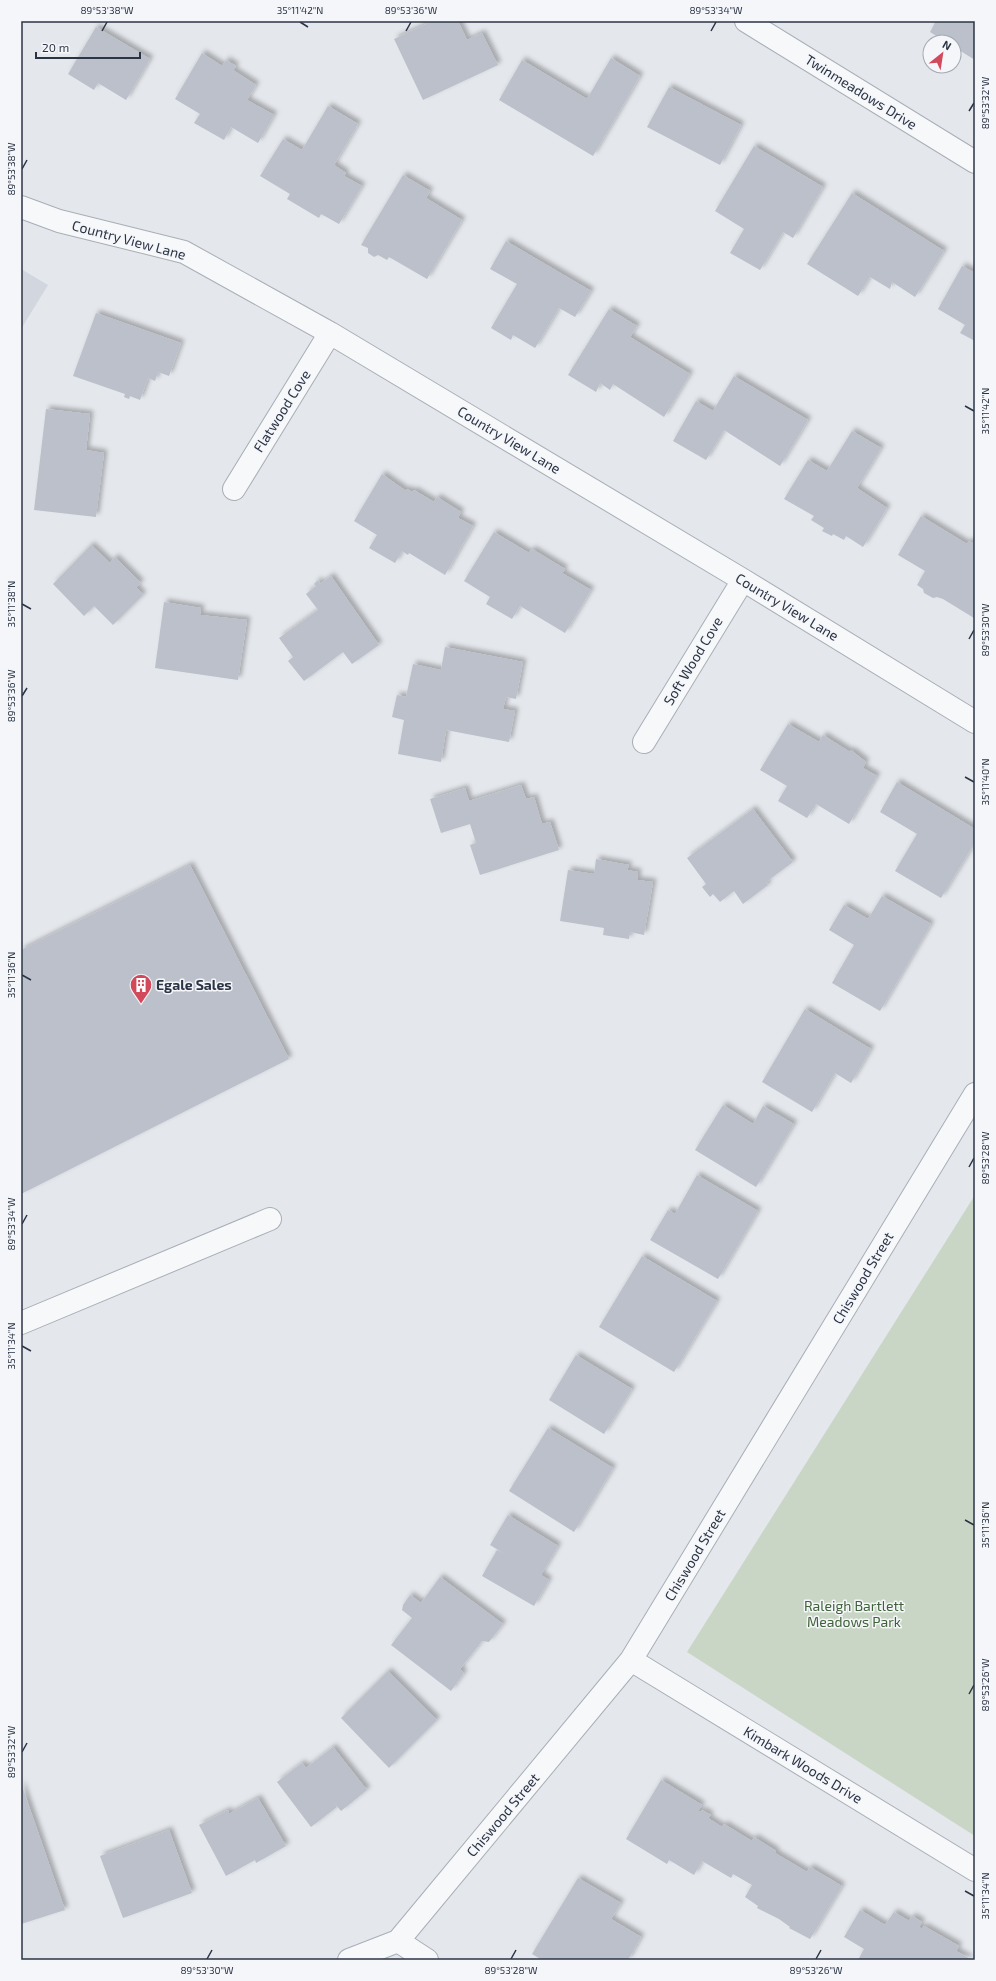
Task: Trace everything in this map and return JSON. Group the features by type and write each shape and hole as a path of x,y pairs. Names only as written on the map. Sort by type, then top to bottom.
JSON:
{"street":[{"name":"Twinmeadows Drive","path":"746,21 975,162"},
{"name":"Country View Lane","path":"21,207 59,221 184,252 330,333 743,580 975,722"},
{"name":"Flatwood Cove","path":"234,489 330,333"},
{"name":"Soft Wood Cove","path":"644,742 743,580"},
{"name":"Chiswood Street","path":"349,1960 398,1941 631,1660 975,1094"},
{"path":"21,1323 270,1219"},
{"name":"Kimbark Woods Drive","path":"631,1660 975,1870"},
{"path":"398,1941 427,1960"}],"shaded area":[{"path":"21,269 48,285 21,329"}],"green space":[{"name":"Raleigh Bartlett Meadows Park","path":"975,1195 975,1836 687,1652"}],"building":[{"path":"433,21 458,21 467,40 482,33 498,65 423,100 394,39"},
{"path":"936,21 975,21 975,60 962,52 962,34 933,34 930,32"},
{"path":"96,27 150,59 126,100 98,83 94,90 68,74"},
{"path":"202,53 222,66 226,60 236,66 233,70 256,85 247,100 274,115 258,143 231,127 224,140 194,123 200,114 175,99"},
{"path":"611,58 640,76 593,156 499,100 522,60 587,99"},
{"path":"669,87 741,125 720,165 647,127"},
{"path":"328,106 358,124 334,165 346,173 344,176 362,186 339,224 321,214 319,218 287,199 290,194 260,176 283,139 302,150"},
{"path":"754,146 823,187 793,238 783,232 760,270 730,253 744,229 715,211"},
{"path":"403,175 430,191 426,198 462,220 427,279 389,257 387,260 378,255 374,257 368,253 368,248 361,245"},
{"path":"852,193 944,251 915,297 892,282 890,289 870,277 858,296 807,264"},
{"path":"506,241 591,291 575,317 559,308 535,348 513,335 511,340 491,328 517,284 490,269"},
{"path":"962,266 975,273 975,341 960,333 965,325 938,309"},
{"path":"609,309 637,326 630,337 690,374 664,417 613,384 610,390 600,383 596,392 568,375"},
{"path":"96,313 181,343 169,376 158,372 155,381 148,378 140,400 130,396 129,399 124,397 125,394 73,376"},
{"path":"734,376 808,420 780,466 724,430 706,460 673,441 696,401 713,411"},
{"path":"46,409 90,414 86,450 104,453 96,517 34,510"},
{"path":"852,431 881,448 857,488 887,508 863,547 846,536 844,540 833,534 832,536 822,531 824,528 811,520 814,516 784,499 808,460 827,471"},
{"path":"382,474 406,491 407,489 412,492 414,490 434,502 437,497 461,512 458,518 473,526 445,575 409,553 408,555 402,551 395,563 369,548 377,535 354,521"},
{"path":"921,516 967,544 969,541 975,544 974,618 943,599 937,597 933,598 924,593 923,589 917,585 925,571 898,555"},
{"path":"494,532 529,553 532,549 565,569 562,573 591,590 565,633 520,606 512,619 486,604 490,597 464,581"},
{"path":"91,545 110,563 115,557 141,583 136,587 143,595 113,625 94,606 84,616 53,584"},
{"path":"331,576 379,645 352,664 343,652 304,681 288,661 293,657 279,638 318,610 306,594 316,586 314,584 318,580 320,584"},
{"path":"164,602 201,608 200,615 247,620 238,680 155,668"},
{"path":"445,647 523,662 516,699 506,697 503,709 515,711 509,742 446,730 441,762 398,754 404,720 392,717 397,695 406,697 413,664 441,670"},
{"path":"788,724 819,742 823,735 850,752 851,750 866,762 863,768 877,776 849,824 816,804 807,818 778,801 787,786 760,770"},
{"path":"897,782 975,829 975,842 941,898 895,871 917,834 880,812"},
{"path":"521,785 526,799 534,797 542,824 550,822 559,850 480,875 470,845 476,843 470,824 441,833 430,799 465,788 469,801"},
{"path":"753,809 793,862 766,882 768,885 743,904 734,891 720,902 713,894 710,897 702,887 706,884 687,858"},
{"path":"596,859 629,865 627,870 638,872 637,880 653,882 644,935 630,932 629,939 603,935 604,928 560,921 568,870 594,874"},
{"name":"Egale Sales","path":"190,865 289,1059 21,1194 21,950"},
{"path":"882,896 931,924 880,1011 832,983 854,945 829,930 844,905 868,919"},
{"path":"805,1009 871,1049 851,1083 835,1073 812,1112 762,1082"},
{"path":"723,1105 753,1124 763,1106 794,1124 756,1187 695,1150"},
{"path":"697,1175 758,1211 718,1279 650,1240 668,1210 675,1214"},
{"path":"642,1256 717,1301 674,1372 599,1327"},
{"path":"576,1355 632,1389 604,1434 549,1400"},
{"path":"548,1428 613,1468 574,1532 509,1491"},
{"path":"508,1515 558,1546 541,1575 549,1580 534,1606 482,1576 497,1550 518,1562 490,1545"},
{"path":"440,1577 503,1624 489,1642 482,1641 460,1669 464,1673 451,1691 391,1645 412,1618 402,1610 403,1605 410,1595 421,1603"},
{"path":"388,1671 437,1720 389,1768 341,1718"},
{"path":"333,1747 367,1790 341,1811 326,1793 337,1807 311,1827 277,1782 302,1763 306,1768"},
{"path":"661,1780 702,1805 698,1811 700,1812 702,1810 711,1815 708,1818 722,1827 724,1824 752,1841 754,1837 776,1851 775,1853 807,1872 810,1867 842,1886 810,1939 789,1928 790,1927 779,1919 757,1908 758,1906 745,1897 752,1885 733,1874 731,1878 702,1861 694,1875 669,1860 667,1864 626,1839"},
{"path":"21,1783 65,1910 21,1924"},
{"path":"258,1798 286,1846 256,1863 255,1860 226,1876 199,1825 228,1810 229,1814"},
{"path":"169,1830 192,1893 123,1918 100,1856"},
{"path":"578,1878 621,1903 611,1919 641,1937 628,1960 542,1960 532,1954"},
{"path":"860,1910 885,1925 894,1912 909,1921 912,1916 922,1922 919,1927 922,1929 924,1926 959,1946 956,1951 972,1960 858,1960 864,1949 844,1937"}],"place":[{"name":"Egale Sales","path":"141,1004"}]}
